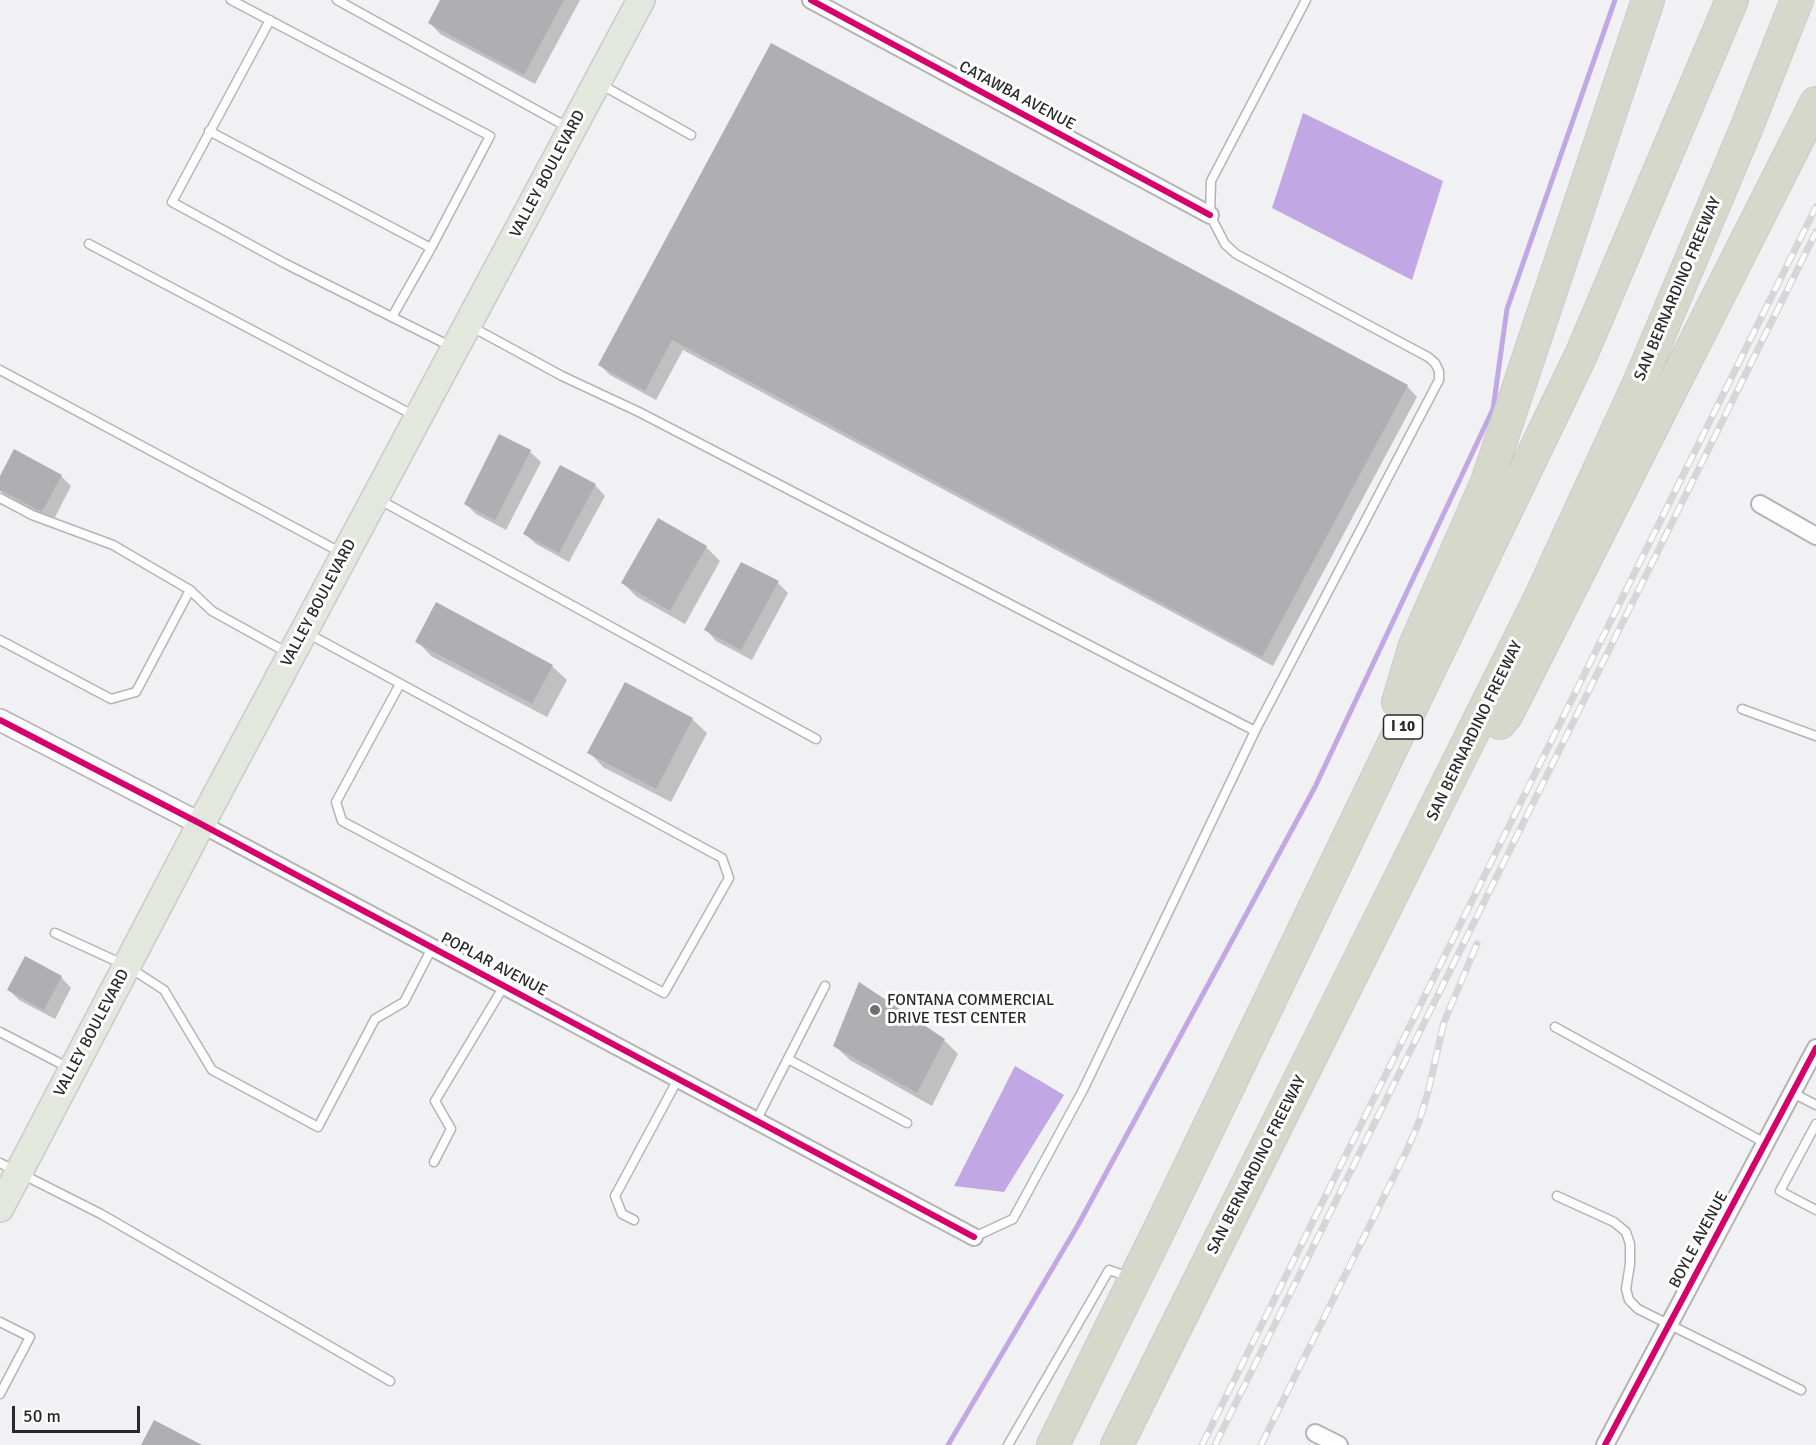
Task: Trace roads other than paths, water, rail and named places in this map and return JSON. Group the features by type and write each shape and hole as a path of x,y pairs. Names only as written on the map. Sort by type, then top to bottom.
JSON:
{"highway":[{"path":"1372,790 1415,645 1486,482 1648,0"},
{"path":"1691,97 1721,0"},
{"name":"I 10","path":"1053,1445 1581,355 1732,0"},
{"name":"SAN BERNARDINO FREEWAY","path":"1117,1445 1540,598 1634,394 1746,129 1797,0"},
{"path":"1441,800 1507,714 1816,103"}],"main road":[{"name":"VALLEY BOULEVARD","path":"0,1208 9,1168 72,1070 641,0"}],"street":[{"name":"CATAWBA AVENUE","path":"812,0 1210,215"},
{"path":"1760,504 1816,536"},
{"name":"POPLAR AVENUE","path":"0,720 201,824 974,1238"},
{"name":"BOYLE AVENUE","path":"1605,1445 1816,1048"},
{"path":"1315,1433 1339,1445"}],"lane":[{"path":"231,0 490,136 392,317"},
{"path":"337,0 572,130"},
{"path":"974,1238 1013,1219 1083,1090 1255,731 1439,380 1439,370 1435,363 1418,351 1236,254 1225,244 1210,215 1211,181 1306,0"},
{"path":"270,20 172,202 284,263 392,317 461,337 562,376 650,417 1255,731"},
{"path":"597,82 691,135"},
{"path":"209,131 431,248"},
{"path":"88,244 418,417"},
{"path":"0,370 345,554"},
{"path":"0,498 32,515 112,544 190,590 212,611 400,684 722,858 729,878 664,993 342,821 336,802 400,684"},
{"path":"375,498 816,739"},
{"path":"0,640 111,699 136,692 190,590"},
{"path":"1742,709 1816,736"},
{"path":"55,933 127,966 164,990 212,1070 318,1127 375,1019 404,1002 432,948"},
{"path":"434,1162 452,1129 435,1101 504,986"},
{"path":"756,1121 825,986"},
{"path":"1555,1027 1765,1143"},
{"path":"0,1032 72,1070"},
{"path":"788,1059 907,1123"},
{"path":"634,1220 622,1214 615,1197 678,1079"},
{"path":"1792,1093 1816,1105"},
{"path":"1816,1124 1780,1191 1816,1210"},
{"path":"9,1168 101,1214 390,1381"},
{"path":"1557,1196 1614,1222 1626,1232 1630,1254 1626,1289 1629,1300 1638,1309 1802,1390"},
{"path":"1008,1445 1109,1270 1135,1279"},
{"path":"0,1322 30,1337 0,1394"}],"waterway":[{"path":"948,1445 1078,1225 1315,787 1493,409 1507,309 1615,0"}],"railway":[{"path":"1202,1445 1816,207"},
{"path":"1215,1445 1816,232"},
{"path":"1261,1445 1407,1150 1428,1092 1444,1022 1477,944"}],"place":[{"name":"FONTANA COMMERCIAL DRIVE TEST CENTER","path":"875,1010"}]}
